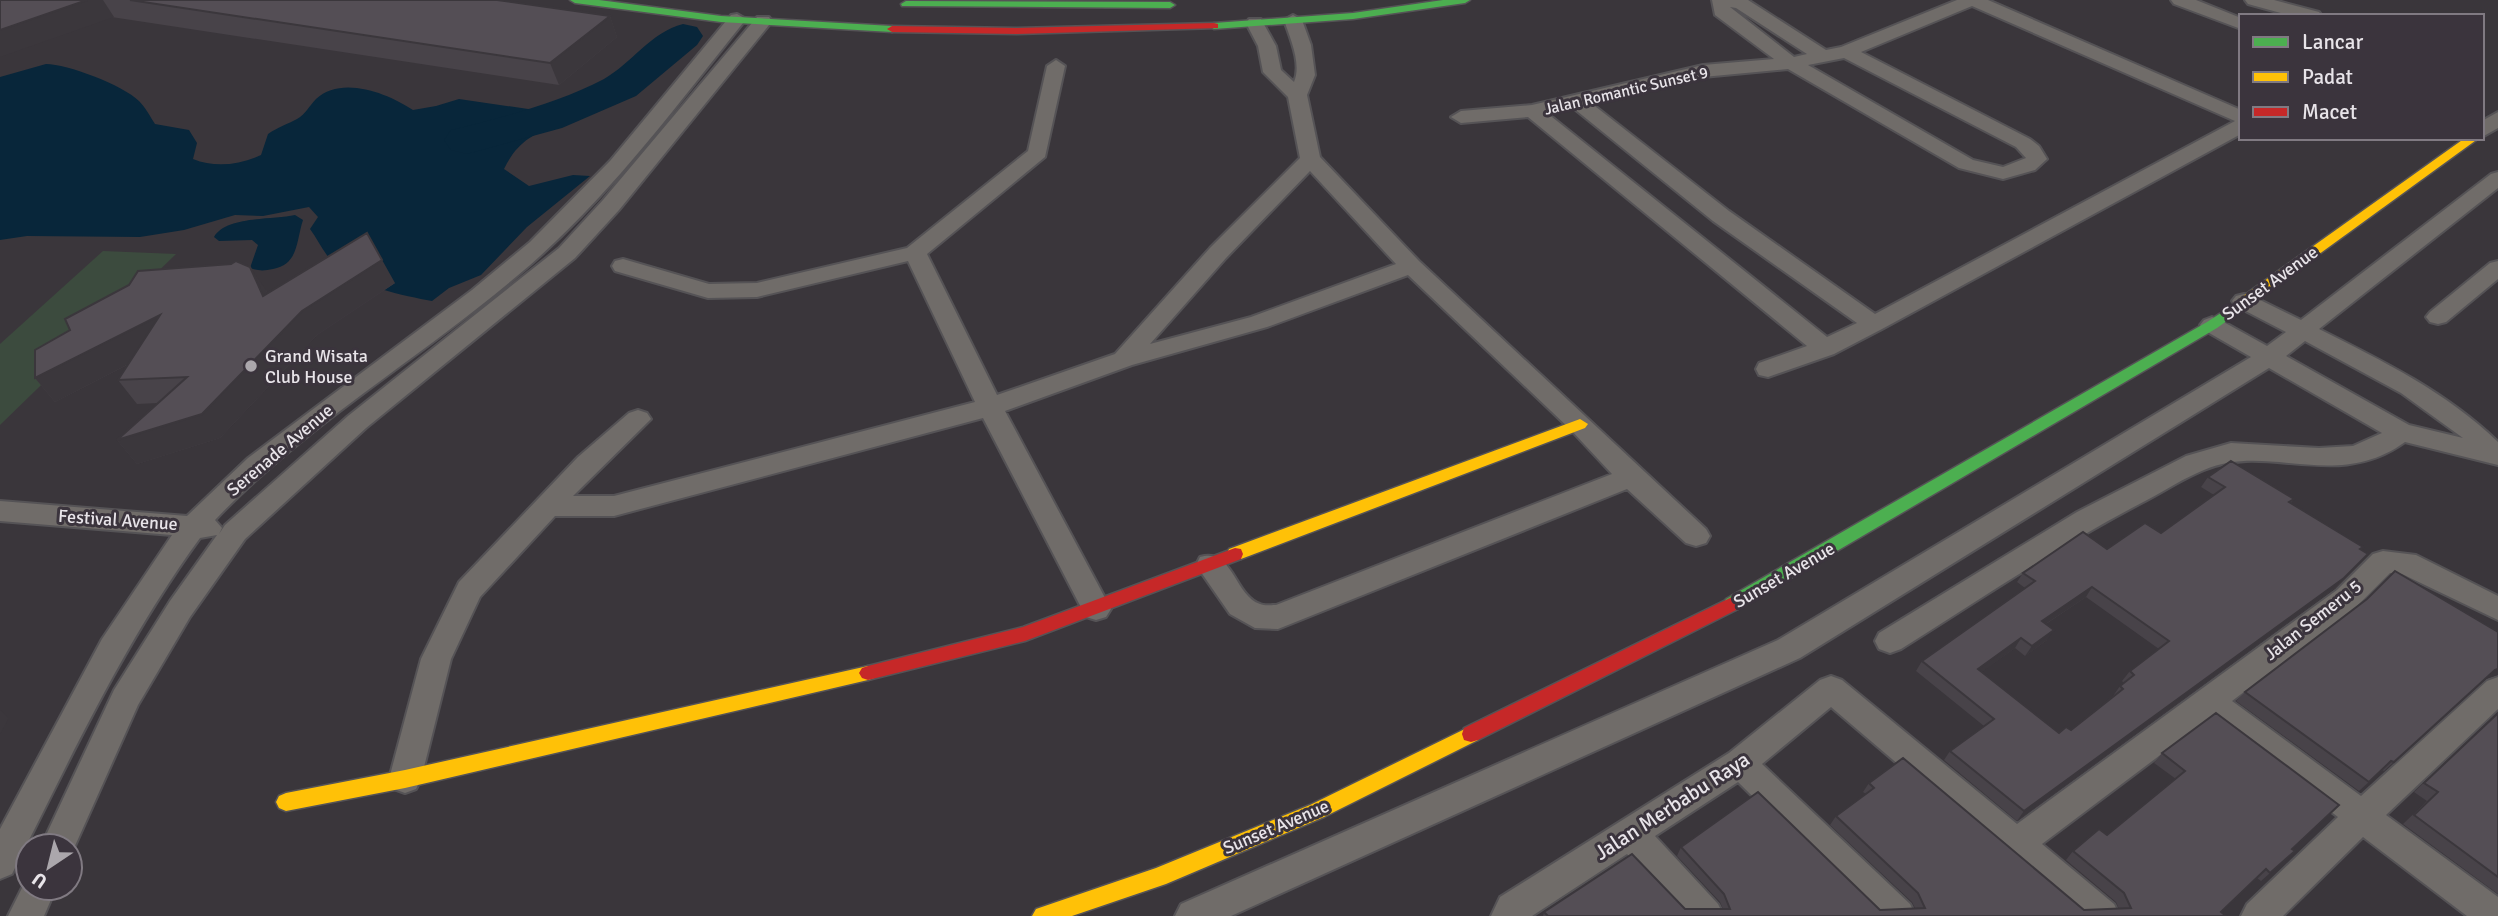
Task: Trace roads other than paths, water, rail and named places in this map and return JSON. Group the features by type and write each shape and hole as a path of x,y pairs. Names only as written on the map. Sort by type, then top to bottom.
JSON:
{"street":[{"path":"575,0 657,13 763,21 926,30 1062,32 1293,20 1465,0"},
{"path":"1822,56 1742,4 1722,0 1721,11 1791,63 1966,164 2003,173 2021,169 2037,159 2023,142 1846,52"},
{"path":"1846,52 1973,0 2239,116"},
{"path":"2180,0 2239,23"},
{"path":"2254,0 2306,14"},
{"path":"883,3 1189,5"},
{"name":"Serenade Avenue","path":"0,863 93,685 141,603 194,526 259,464 438,328 538,246 591,193 737,19"},
{"path":"1293,20 1302,44 1306,75 1297,94 1310,159 1411,266 1696,536"},
{"name":"Serenade Avenue","path":"64,832 125,699 180,609 235,532 358,422 566,253 611,205 763,21"},
{"path":"1255,23 1267,46 1272,72 1297,94"},
{"path":"1744,30 1772,23"},
{"name":"Jalan Romantic Sunset 9","path":"1461,117 1532,111 1703,71 1791,63 1846,52"},
{"path":"623,266 708,291 757,290 915,253 1038,153 1056,66"},
{"path":"1575,100 1721,216 1874,324"},
{"path":"1532,111 1825,348"},
{"path":"2484,129 2498,118"},
{"path":"1768,369 1825,348 1874,324 2239,126"},
{"name":"Sunset Avenue","path":"1043,916 1159,877 1317,811 1739,601 2212,325 2470,140"},
{"path":"1122,360 1218,253 1310,159"},
{"path":"1193,916 1789,649 2269,357 2498,178"},
{"path":"915,253 990,407 1096,610"},
{"path":"546,506 614,506 990,407 1122,360 1259,322 1411,266"},
{"path":"2438,317 2498,268"},
{"path":"2244,301 2431,401 2479,436 2498,456"},
{"path":"2212,325 2401,432 2498,456"},
{"path":"405,779 436,659 469,590 587,464 638,419"},
{"path":"286,803 405,779 938,657 1025,634 1096,610 1580,424"},
{"path":"1890,641 2087,519 2195,463 2231,452 2319,457 2355,455 2384,444 2401,432"},
{"path":"1210,565 1240,606 1255,616 1278,617 1631,477"},
{"name":"Festival Avenue","path":"0,511 194,526 235,532"},
{"name":"Jalan Semeru 5","path":"2207,701 2347,597 2383,562 2406,563 2498,609"},
{"name":"Jalan Merbabu Raya","path":"1510,916 1512,909 1740,763 1831,689 2016,844"},
{"path":"2259,916 2361,816 2498,690"},
{"path":"2102,916 2016,844 2207,701 2496,916"},
{"path":"1740,763 1898,916"},
{"path":"1631,834 1706,916"}],"water":[{"path":"46,64 94,76 121,88 141,103 155,124 189,130 197,143 193,159 210,164 236,163 261,155 268,134 300,117 326,92 351,87 378,93 413,110 459,99 535,110 546,119 560,123 541,131 520,145 504,169 529,186 573,175 590,176 527,227 481,275 449,288 432,301 381,289 344,272 328,257 310,229 318,217 309,207 263,216 235,215 184,230 140,237 27,236 0,240 0,77"},
{"path":"295,215 303,220 295,250 288,262 273,269 250,268 258,245 252,240 219,241 214,237 228,225 239,222"}],"waterway":[{"path":"467,140 546,119 621,87 683,36"}],"place":[{"name":"Grand Wisata Club House","path":"251,366"}]}
